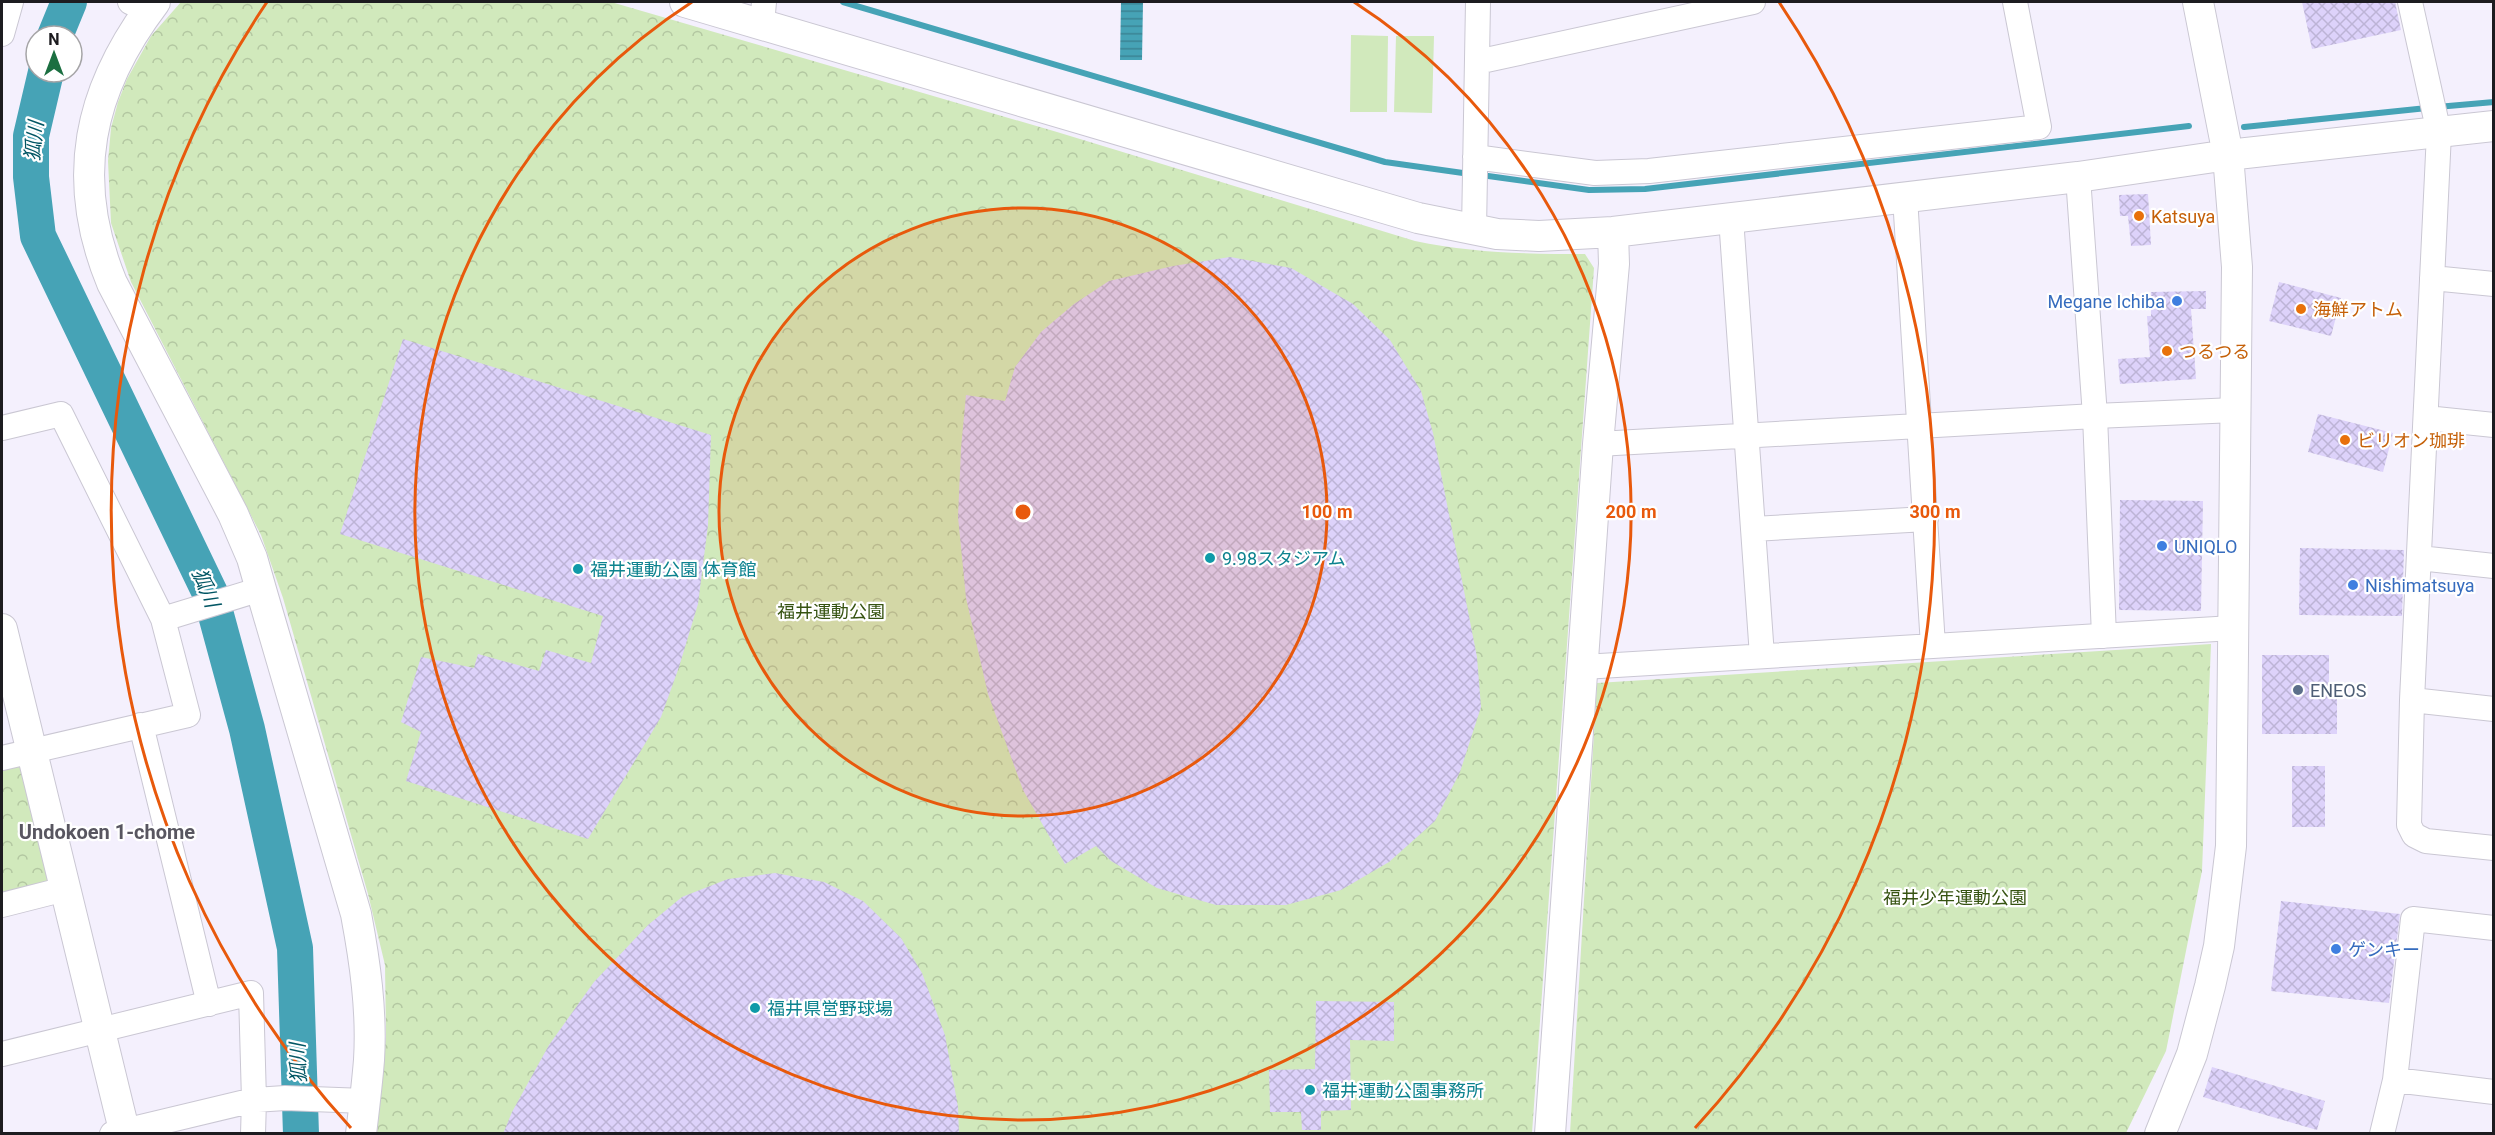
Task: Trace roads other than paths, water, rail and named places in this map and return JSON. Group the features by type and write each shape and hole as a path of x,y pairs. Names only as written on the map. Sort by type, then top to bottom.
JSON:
{"street":[{"path":"2,34 11,2"},
{"path":"685,2 763,13 1418,218 1474,230 1539,236 1613,232 2078,177 2438,126 2493,126"},
{"path":"1474,230 1478,2"},
{"path":"1477,62 1753,2"},
{"path":"1475,159 1595,173 1649,171 2040,127 2015,2"},
{"path":"2160,1134 2192,1054 2219,946 2231,846 2237,267 2228,155 2198,2"},
{"path":"2410,2 2438,126 2412,700 2409,825 2414,835 2426,841 2493,848"},
{"path":"144,5 111,73 93,126 89,196 92,224 99,252 112,284 233,514 252,558 253,591 356,914 367,985 369,1015 369,1060 356,1100 362,1134"},
{"path":"2078,177 2095,416 2104,636"},
{"path":"1905,197 1933,646"},
{"path":"1731,218 1762,656"},
{"path":"1550,1134 1598,444 1614,264 1613,232"},
{"path":"2432,278 2493,285"},
{"path":"1598,444 2235,410"},
{"path":"2,428 61,414 174,615 188,715 2,758"},
{"path":"2426,418 2493,425"},
{"path":"1753,529 1926,519"},
{"path":"2419,558 2493,566"},
{"path":"174,615 253,591"},
{"path":"1582,667 2233,628"},
{"path":"2,629 100,1030 121,1132 255,1100 285,1098 356,1100"},
{"path":"2412,700 2493,709"},
{"path":"141,725 209,1004"},
{"path":"2,905 65,889"},
{"path":"2382,1134 2395,1080 2413,919 2493,928"},
{"path":"2,1054 251,993 255,1100 253,1134"},
{"path":"2395,1080 2493,1092"}],"water":[{"path":"1121,2 1143,2 1142,60 1120,60"}],"waterway":[{"name":"狐川","path":"60,24 69,2"},
{"path":"843,2 1385,162 1470,174"},
{"name":"狐川","path":"43,84 31,136 31,177 38,236 210,593 247,729 295,948 301,1134"},
{"path":"2437,107 2494,102"},
{"path":"2244,127 2427,108"},
{"path":"1481,175 1589,190 1645,189 2189,126"}],"place":[{"name":"Katsuya","path":"2139,216"},
{"name":"Megane Ichiba","path":"2177,301"},
{"name":"海鮮アトム","path":"2301,309"},
{"name":"つるつる","path":"2167,351"},
{"name":"ビリオン珈琲","path":"2345,440"},
{"name":"UNIQLO","path":"2162,546"},
{"name":"9.98スタジアム","path":"1210,558"},
{"name":"福井運動公園 体育館","path":"578,569"},
{"name":"Nishimatsuya","path":"2353,585"},
{"name":"ENEOS","path":"2298,690"},
{"name":"ゲンキー","path":"2336,949"},
{"name":"福井県営野球場","path":"755,1008"},
{"name":"福井運動公園事務所","path":"1310,1090"}],"district":[{"name":"Undokoen 1-chome","path":"107,832"}],"park label":[{"name":"福井運動公園","path":"831,611"},
{"name":"福井少年運動公園","path":"1955,897"}]}
